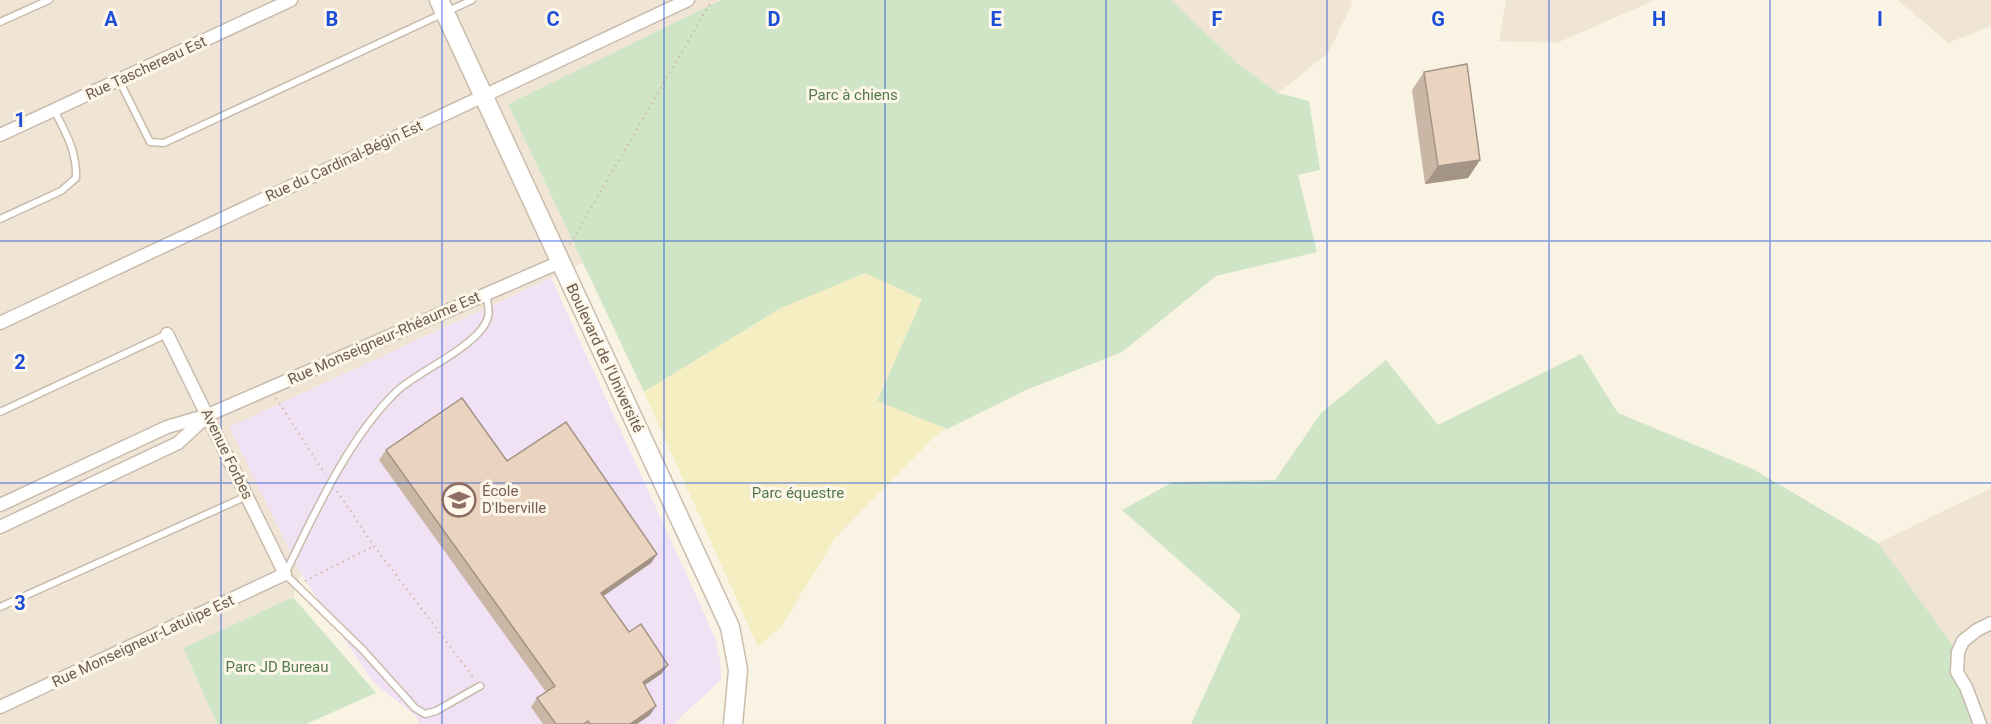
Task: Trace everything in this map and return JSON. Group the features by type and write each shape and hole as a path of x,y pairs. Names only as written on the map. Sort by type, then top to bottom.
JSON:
{"street":[{"name":"Rue Taschereau Est","path":"0,135 291,0"},
{"name":"Rue du Cardinal-Bégin Est","path":"0,323 688,0"},
{"name":"Boulevard de l'Université","path":"442,6 690,538 729,627 738,670 733,724"},
{"name":"Rue Monseigneur-Rhéaume Est","path":"0,505 167,427 208,415 560,262"},
{"name":"Avenue Forbes","path":"167,334 285,574"},
{"name":"Rue Monseigneur-Rhéaume Est","path":"0,527 178,443 208,415"},
{"name":"Rue Monseigneur-Latulipe Est","path":"0,707 285,574"},
{"path":"1980,724 1966,687 1957,672 1958,652 1963,641 1991,623"}],"lane":[{"path":"0,22 49,0"},
{"path":"119,80 150,142 164,143 442,6 472,0"},
{"path":"0,219 61,191 76,178 77,164 73,147 54,110"},
{"path":"480,686 436,711 425,714 414,708 363,650 285,574 362,431 398,390 458,351 483,328 489,316 486,294"},
{"path":"0,412 167,334"},
{"path":"0,607 247,495"}],"path":[{"path":"560,262 712,0"},
{"path":"270,388 374,546 480,686"},
{"path":"297,585 374,546"}],"shaded area":[{"path":"0,0 721,0 508,104 583,263 230,427 301,574 293,597 183,648 217,724 0,724"},
{"path":"1171,0 1351,0 1352,4 1328,53 1278,93 1237,63"},
{"path":"1506,0 1655,0 1557,43 1499,41"},
{"path":"1898,0 1991,0 1991,26 1948,43"},
{"name":"École D'Iberville","path":"551,278 716,641 721,680 673,724 419,724 417,717 373,682 301,574 229,427"},
{"path":"1991,488 1991,724 1980,724 1971,703 1957,652 1878,543"}],"green space":[{"name":"Parc à chiens","path":"721,0 1171,0 1237,63 1278,93 1309,101 1320,170 1298,175 1317,252 1216,276 1122,352 1026,390 947,429 877,401 922,299 781,308 644,392 508,104"},
{"path":"1581,354 1618,413 1753,469 1878,543 1958,652 1958,662 1980,724 1191,724 1241,615 1122,510 1173,482 1275,480 1321,413 1386,360 1438,425"},
{"name":"Parc JD Bureau","path":"293,597 376,693 306,724 217,724 183,648"}],"sand":[{"path":"865,273 922,299 877,401 947,429 936,435 836,537 781,627 758,647 644,392 781,308"}],"building":[{"path":"1467,64 1480,160 1438,166 1424,72"},
{"path":"462,398 507,461 566,422 657,554 601,593 629,632 641,624 668,665 643,682 656,706 630,724 590,724 588,721 584,724 556,724 537,698 555,686 386,450"}],"place":[{"name":"École D'Iberville","path":"459,500"}],"park label":[{"name":"Parc équestre","path":"798,493"}]}
